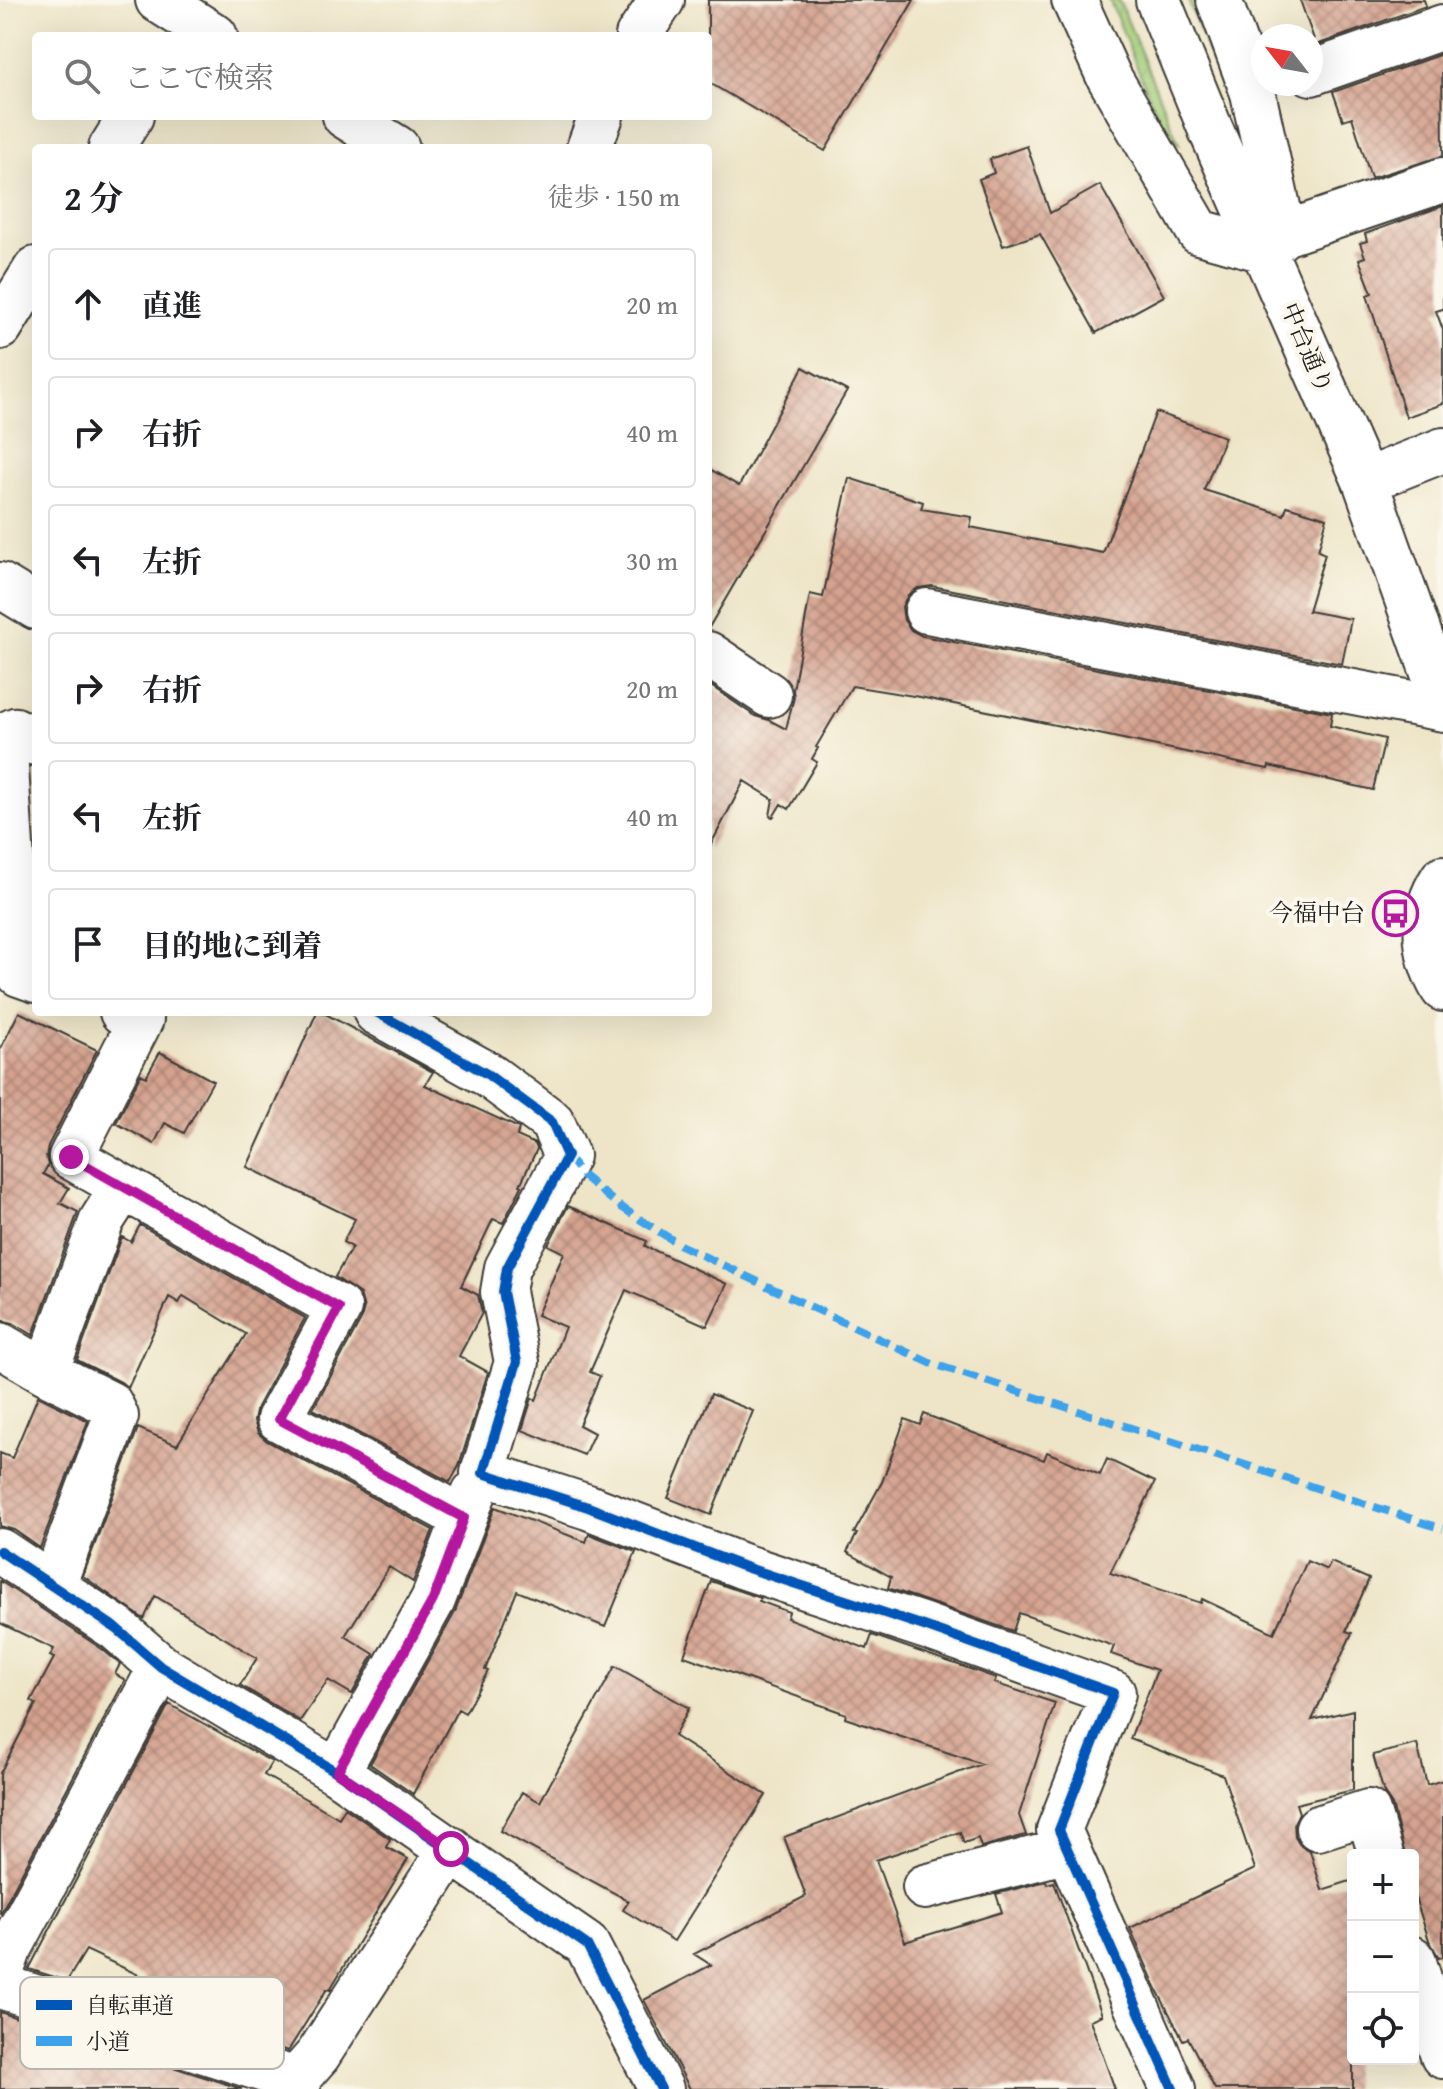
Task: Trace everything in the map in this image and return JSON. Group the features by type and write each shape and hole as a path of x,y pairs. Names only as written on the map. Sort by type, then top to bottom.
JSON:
{"street":[{"path":"641,32 662,0"},
{"path":"1074,0 1109,77 1199,232 1274,242 1443,180"},
{"name":"中台通り","path":"1158,0 1210,128 1274,242 1365,481 1443,701"},
{"path":"1219,0 1251,61"},
{"path":"1323,69 1443,27"},
{"path":"1266,96 1274,242"},
{"path":"114,144 128,120"},
{"path":"352,120 390,144"},
{"path":"590,144 600,120"},
{"path":"0,327 32,275"},
{"path":"1365,481 1443,450"},
{"path":"0,585 32,605"},
{"path":"927,611 1443,709"},
{"path":"712,657 769,695"},
{"path":"32,741 15,730 4,735 19,974 32,979"},
{"path":"1443,878 1432,899 1426,921 1427,947 1434,974 1443,989"},
{"path":"133,1016 141,1019 71,1157 339,1308 279,1419 464,1518"},
{"path":"337,1772 433,1600 483,1473 517,1362 503,1292 507,1268 567,1156 552,1122 487,1074 383,1016"},
{"path":"46,1372 102,1220 123,1187"},
{"path":"0,1345 110,1404 116,1416 53,1586"},
{"path":"483,1473 588,1507 742,1566 1113,1693 1059,1830 1173,2089"},
{"path":"0,1551 117,1629 161,1667 337,1772 587,1945 661,2089"},
{"path":"0,1975 9,1950 161,1667"},
{"path":"1318,1828 1368,1812 1379,1849"},
{"path":"249,2069 297,2085 451,1849"},
{"path":"925,1887 1068,1850"},
{"path":"1419,1978 1443,2056"},
{"path":"0,1986 20,1993"}],"green space":[{"path":"1109,0 1119,0 1179,144 1170,135 1151,100"},
{"path":"1188,0 1196,0 1239,116 1235,123"}],"building":[{"path":"708,0 914,0 825,151 712,84 712,32 708,32"},
{"path":"1300,0 1424,0 1426,6 1323,43 1323,24 1309,24"},
{"path":"1442,54 1443,156 1371,178 1352,117 1343,120 1333,92"},
{"path":"1027,146 1050,213 1100,185 1164,296 1096,333 1040,234 1003,246 979,179 994,173 990,159"},
{"path":"1443,206 1443,309 1436,311 1443,330 1443,404 1406,417 1367,295 1372,293 1359,259 1365,257 1360,243 1367,241 1365,234"},
{"path":"803,367 847,391 712,622 712,470 739,486"},
{"path":"1156,412 1225,437 1204,490 1284,515 1287,506 1327,518 1318,551 1325,554 1308,611 1351,619 1342,664 932,586 918,588 908,595 902,607 904,620 911,630 922,636 1332,713 1330,726 1385,739 1373,790 1269,766 1268,769 920,697 852,686 816,747 812,759 817,762 789,809 781,804 773,817 770,816 773,799 744,781 712,842 712,687 755,716 786,729 810,594 823,597 849,478 923,502 921,509 972,517 970,527 1103,553"},
{"path":"19,1012 97,1050 48,1146 48,1165 43,1174 69,1188 60,1203 78,1212 33,1335 13,1323 0,1320 0,1050"},
{"path":"315,1016 329,1016 433,1072 425,1085 519,1128 517,1136 535,1144 537,1149 503,1223 493,1219 461,1286 478,1295 482,1313 459,1356 488,1372 459,1466 450,1482 313,1409 361,1320 364,1308 360,1294 335,1277 352,1247 343,1242 355,1219 247,1167"},
{"path":"160,1052 213,1081 184,1133 165,1123 154,1144 116,1123 141,1074 146,1077"},
{"path":"568,1206 647,1241 645,1246 727,1284 707,1326 626,1290 590,1372 600,1376 579,1425 594,1433 584,1455 522,1430 532,1398 536,1400 565,1327 537,1315 564,1253 548,1245"},
{"path":"140,1225 305,1318 257,1407 254,1421 258,1433 267,1441 433,1530 413,1582 389,1567 345,1636 374,1654 352,1694 328,1680 300,1721 240,1685 257,1658 155,1596 144,1619 83,1576 138,1428 177,1445 246,1334 183,1296 179,1303 169,1297 128,1388 77,1360 122,1237 131,1242"},
{"path":"711,1394 753,1411 711,1515 668,1498"},
{"path":"38,1396 88,1421 40,1548 14,1530 0,1526 0,1453 12,1458"},
{"path":"924,1414 1044,1460 1047,1452 1100,1475 1107,1459 1155,1482 1110,1573 1201,1603 1202,1599 1274,1633 1307,1561 1327,1570 1331,1562 1369,1579 1346,1631 1352,1633 1312,1720 1353,1710 1353,1790 1296,1804 1299,1813 1294,1823 1295,1836 1301,1846 1310,1851 1322,1890 1347,1882 1347,2065 1353,2065 1353,2089 1215,2089 1188,2038 1183,2040 1156,1988 1130,1928 1255,1869 1223,1775 1130,1739 1157,1670 1111,1654 1114,1646 1019,1613 1013,1631 888,1588 891,1577 847,1552 882,1482 905,1419 920,1425"},
{"path":"495,1507 586,1542 589,1534 636,1552 605,1627 517,1591 485,1670 488,1671 465,1713 458,1709 413,1794 370,1764 455,1612"},
{"path":"0,1581 102,1649 120,1664 115,1674 125,1680 0,1914 0,1773 36,1704 31,1701 54,1658 50,1656 54,1649 0,1623"},
{"path":"711,1581 760,1598 759,1601 789,1612 787,1618 867,1649 872,1635 996,1678 994,1683 1055,1703 1019,1815 1026,1835 981,1847 978,1838 964,1843 960,1832 876,1860 905,1942 1002,1912 996,1894 1046,1881 1047,1884 1054,1882 1102,2015 1090,2020 1115,2089 690,2089 644,2000 711,1965 694,1954 806,1896 784,1837 982,1764 845,1718 846,1714 684,1656"},
{"path":"615,1666 689,1708 674,1736 766,1795 674,1941 623,1910 629,1901 500,1831 522,1792 540,1802"},
{"path":"169,1704 272,1762 264,1775 339,1818 345,1808 390,1839 386,1847 408,1859 330,1990 327,1989 288,2051 284,2050 284,1977 143,1977 86,1950 69,1977 54,1977 29,1969"},
{"path":"1417,1744 1427,1785 1443,1780 1443,1957 1439,1958 1429,1940 1419,1909 1419,1849 1403,1849 1392,1805 1384,1793 1373,1755"},
{"path":"0,2012 20,2019 20,2069 179,2069 242,2089 0,2089"}],"marked path":[{"path":"567,1156 582,1175 618,1205 680,1245 930,1363 1443,1529"}],"cycle path":[{"path":"383,1016 487,1074 552,1122 567,1156 507,1268 503,1292 517,1362 483,1473 588,1507 742,1566 1113,1693 1059,1830 1173,2089"},
{"path":"0,1551 117,1629 161,1667 337,1772 587,1945 661,2089"}],"place":[{"name":"今福中台","path":"1396,913"}],"route":[{"path":"71,1157 339,1308 279,1419 464,1518 433,1600 337,1772 451,1849"}]}
